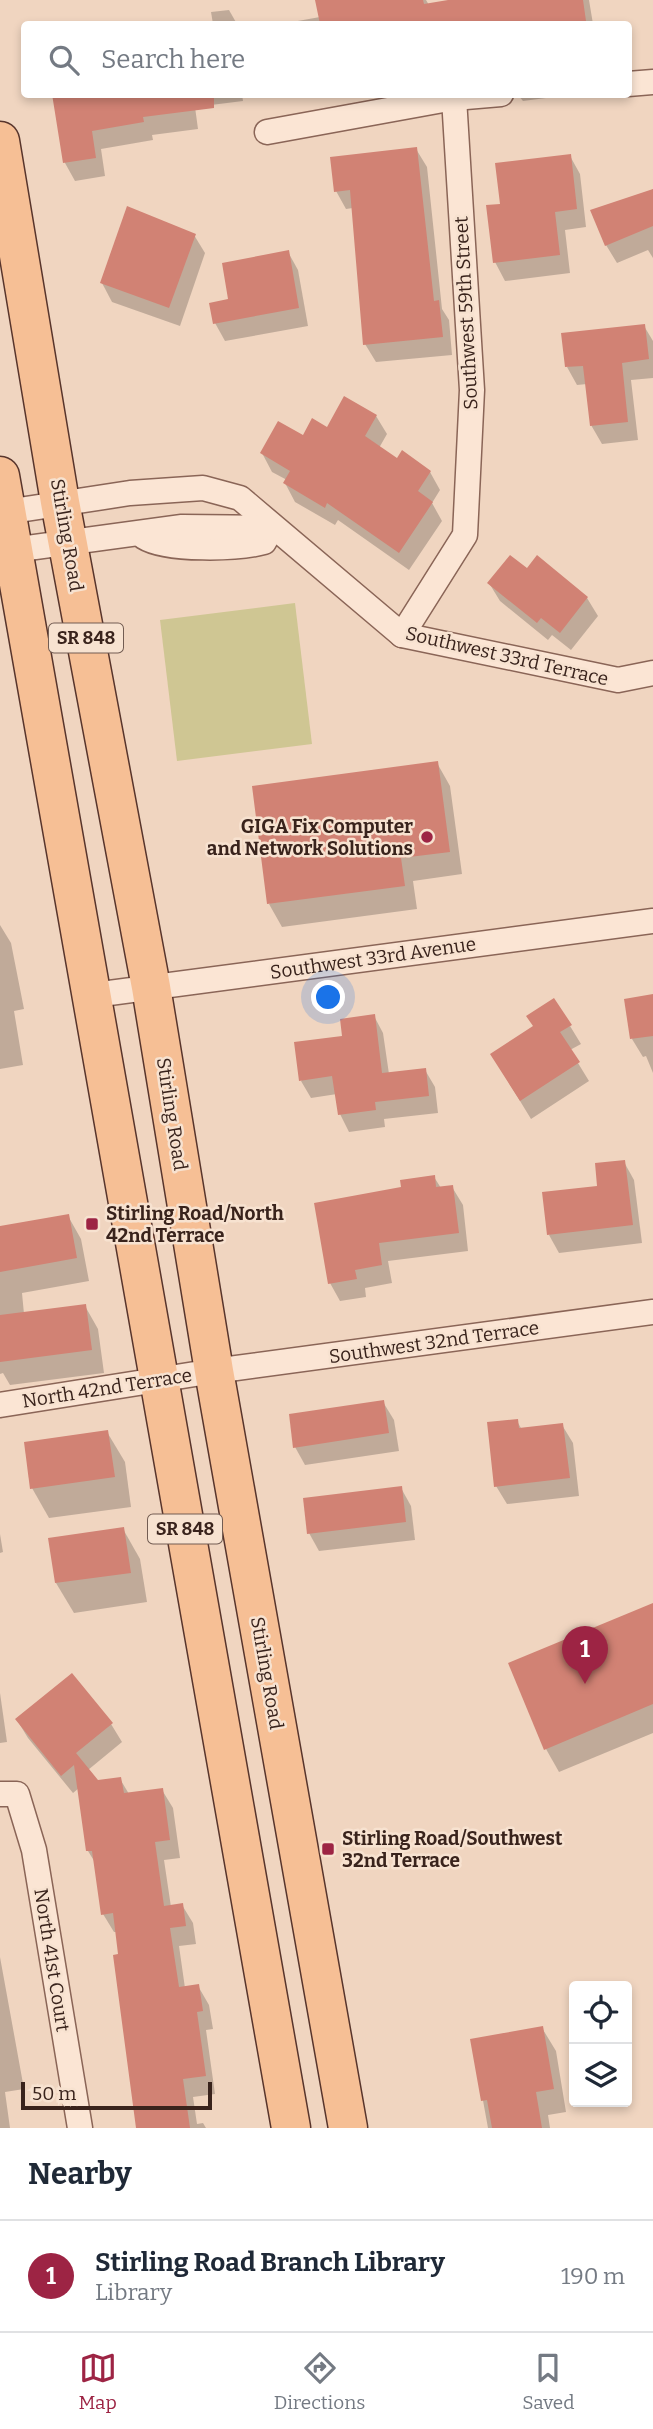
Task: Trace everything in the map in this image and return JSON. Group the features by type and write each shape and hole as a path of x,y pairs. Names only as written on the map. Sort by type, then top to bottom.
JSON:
{"main road":[{"name":"Stirling Road","path":"0,141 60,502 151,987 214,1371 348,2128"},
{"name":"SR 848","path":"3,494 94,995 158,1380 291,2128"}],"street":[{"path":"632,84 653,82"},
{"path":"267,132 454,98"},
{"name":"Southwest 59th Street","path":"402,635 465,535 472,390 454,98"},
{"name":"Southwest 33rd Terrace","path":"3,494 60,502 203,488 240,498 272,528 402,635 618,680 653,673"},
{"path":"179,489 182,527"},
{"path":"13,550 68,541 182,527 272,528 264,542 250,546 168,545 148,540 137,533"},
{"name":"Southwest 33rd Avenue","path":"94,995 653,921"},
{"name":"Southwest 32nd Terrace","path":"214,1371 653,1312"},
{"name":"North 42nd Terrace","path":"0,1405 214,1371"},
{"name":"North 41st Court","path":"9,1794 34,1850 80,2128"}],"shaded area":[{"path":"295,603 312,744 177,761 160,620"}],"building":[{"path":"315,0 423,0 424,4 448,0 583,0 586,21 319,21"},
{"path":"53,98 214,98 214,108 143,117 144,122 92,131 96,158 63,163"},
{"path":"417,147 434,301 439,300 443,337 363,345 350,190 334,192 330,157"},
{"path":"571,154 577,209 555,212 560,255 493,263 486,205 500,204 495,163"},
{"path":"653,189 653,226 605,246 590,210"},
{"path":"127,206 196,234 169,308 100,283"},
{"path":"289,250 299,308 213,324 209,303 228,299 222,263"},
{"path":"645,324 649,359 622,363 628,422 590,426 583,366 565,367 561,333"},
{"path":"344,396 377,415 365,436 397,458 402,450 431,471 418,491 433,502 399,553 327,503 325,508 283,483 290,471 260,453 278,421 303,435 312,418 327,427"},
{"path":"510,555 527,568 537,555 588,597 560,633 541,618 537,623 487,583"},
{"path":"438,761 450,852 401,858 405,886 267,904 252,786"},
{"path":"653,994 653,1036 630,1039 624,999"},
{"path":"554,998 572,1025 560,1032 580,1062 520,1101 490,1054 533,1026 526,1016"},
{"path":"375,1014 382,1073 426,1068 429,1096 375,1102 376,1110 338,1115 332,1076 299,1081 294,1042 342,1036 340,1019"},
{"path":"625,1160 633,1225 547,1235 542,1192 597,1186 595,1163"},
{"path":"435,1175 436,1187 453,1185 459,1233 379,1243 382,1265 355,1270 357,1279 328,1284 314,1203 401,1187 400,1180"},
{"path":"69,1214 77,1258 0,1272 0,1226"},
{"path":"86,1304 92,1350 0,1362 0,1315"},
{"path":"384,1400 389,1433 293,1448 289,1414"},
{"path":"518,1419 519,1428 563,1423 570,1478 494,1487 487,1422"},
{"path":"108,1430 115,1477 30,1489 24,1442"},
{"path":"402,1486 406,1522 307,1534 303,1498"},
{"path":"124,1527 131,1573 55,1583 48,1538"},
{"path":"653,1603 653,1704 544,1750 508,1663"},
{"path":"72,1673 113,1723 76,1753 98,1780 121,1777 124,1793 163,1788 170,1840 155,1842 164,1906 183,1903 186,1926 170,1928 179,1987 199,1984 203,2011 197,2012 206,2076 183,2079 190,2128 136,2128 113,1955 118,1954 113,1913 101,1915 92,1851 86,1851 74,1765 61,1776 15,1719"},
{"path":"543,2026 554,2089 536,2092 542,2128 492,2128 487,2100 481,2101 470,2039"}],"place":[{"name":"GIGA Fix Computer and Network Solutions","path":"427,837"},
{"name":"Stirling Road/North 42nd Terrace","path":"92,1224"},
{"name":"Stirling Road Branch Library","path":"585,1684"},
{"name":"Stirling Road/Southwest 32nd Terrace","path":"328,1849"}]}
